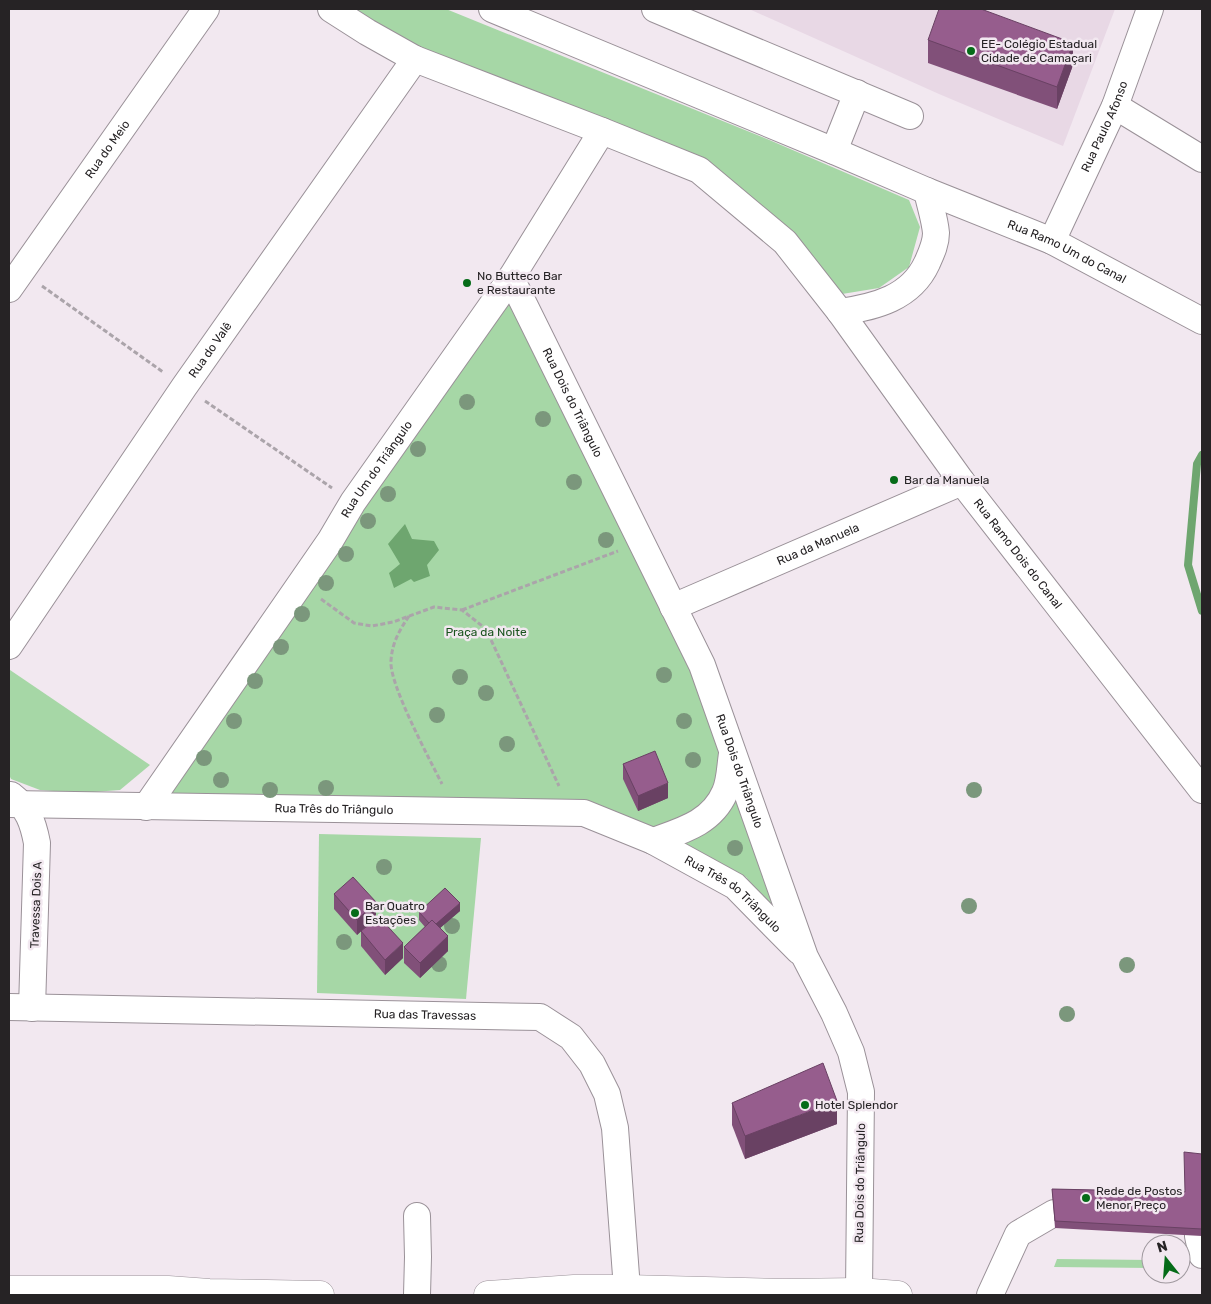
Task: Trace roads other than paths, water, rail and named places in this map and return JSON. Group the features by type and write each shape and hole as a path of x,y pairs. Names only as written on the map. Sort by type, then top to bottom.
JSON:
{"main road":[{"path":"488,1295 574,1289 626,1289 781,1294 859,1292 898,1295"},
{"path":"9,1290 168,1290 209,1294 320,1295"}],"street":[{"name":"Rua do Meio","path":"9,289 206,9"},
{"name":"Rua Ramo Dois do Canal","path":"330,9 415,59 602,130 702,173 785,242 840,312 962,482 1202,790"},
{"name":"Rua Ramo Um do Canal","path":"492,9 927,191 1052,241 1202,321"},
{"path":"655,9 910,116"},
{"name":"Rua Paulo Afonso","path":"1052,241 1115,106 1150,9"},
{"name":"Rua do Valê","path":"9,646 184,387 415,59"},
{"path":"834,151 857,94"},
{"path":"1115,106 1202,159"},
{"name":"Rua Um do Triângulo","path":"146,807 330,541 353,502 511,278 602,130"},
{"path":"840,312 888,302 911,287 924,271 932,252 936,234 927,191"},
{"path":"936,234 959,214 972,209"},
{"name":"Rua Dois do Triângulo","path":"511,278 702,665 805,957 834,1013 851,1052 861,1092 859,1292"},
{"name":"Rua da Manuela","path":"673,607 962,482"},
{"path":"653,840 694,826 712,813 725,792 732,752"},
{"name":"Rua Três do Triângulo","path":"14,801 146,807 584,813 653,840 735,886 805,957"},
{"name":"Travessa Dois A","path":"14,801 34,830 38,857 20,1007"},
{"name":"Rua das Travessas","path":"20,1007 540,1017 571,1037 592,1064 607,1094 615,1128 626,1289"},
{"path":"990,1295 1018,1234 1054,1213"},
{"path":"417,1216 417,1295"}],"waterway":[{"path":"1202,455 1197,464 1188,565 1202,611"}],"place":[{"name":"EE- Colégio Estadual Cidade de Camaçari","path":"971,51"},
{"name":"No Butteco Bar e Restaurante","path":"467,283"},
{"name":"Bar da Manuela","path":"894,480"},
{"name":"Bar Quatro Estações","path":"355,913"},
{"name":"Hotel Splendor","path":"805,1105"},
{"name":"Rede de Postos Menor Preço","path":"1086,1198"}],"park label":[{"name":"Praça da Noite","path":"486,632"}]}
